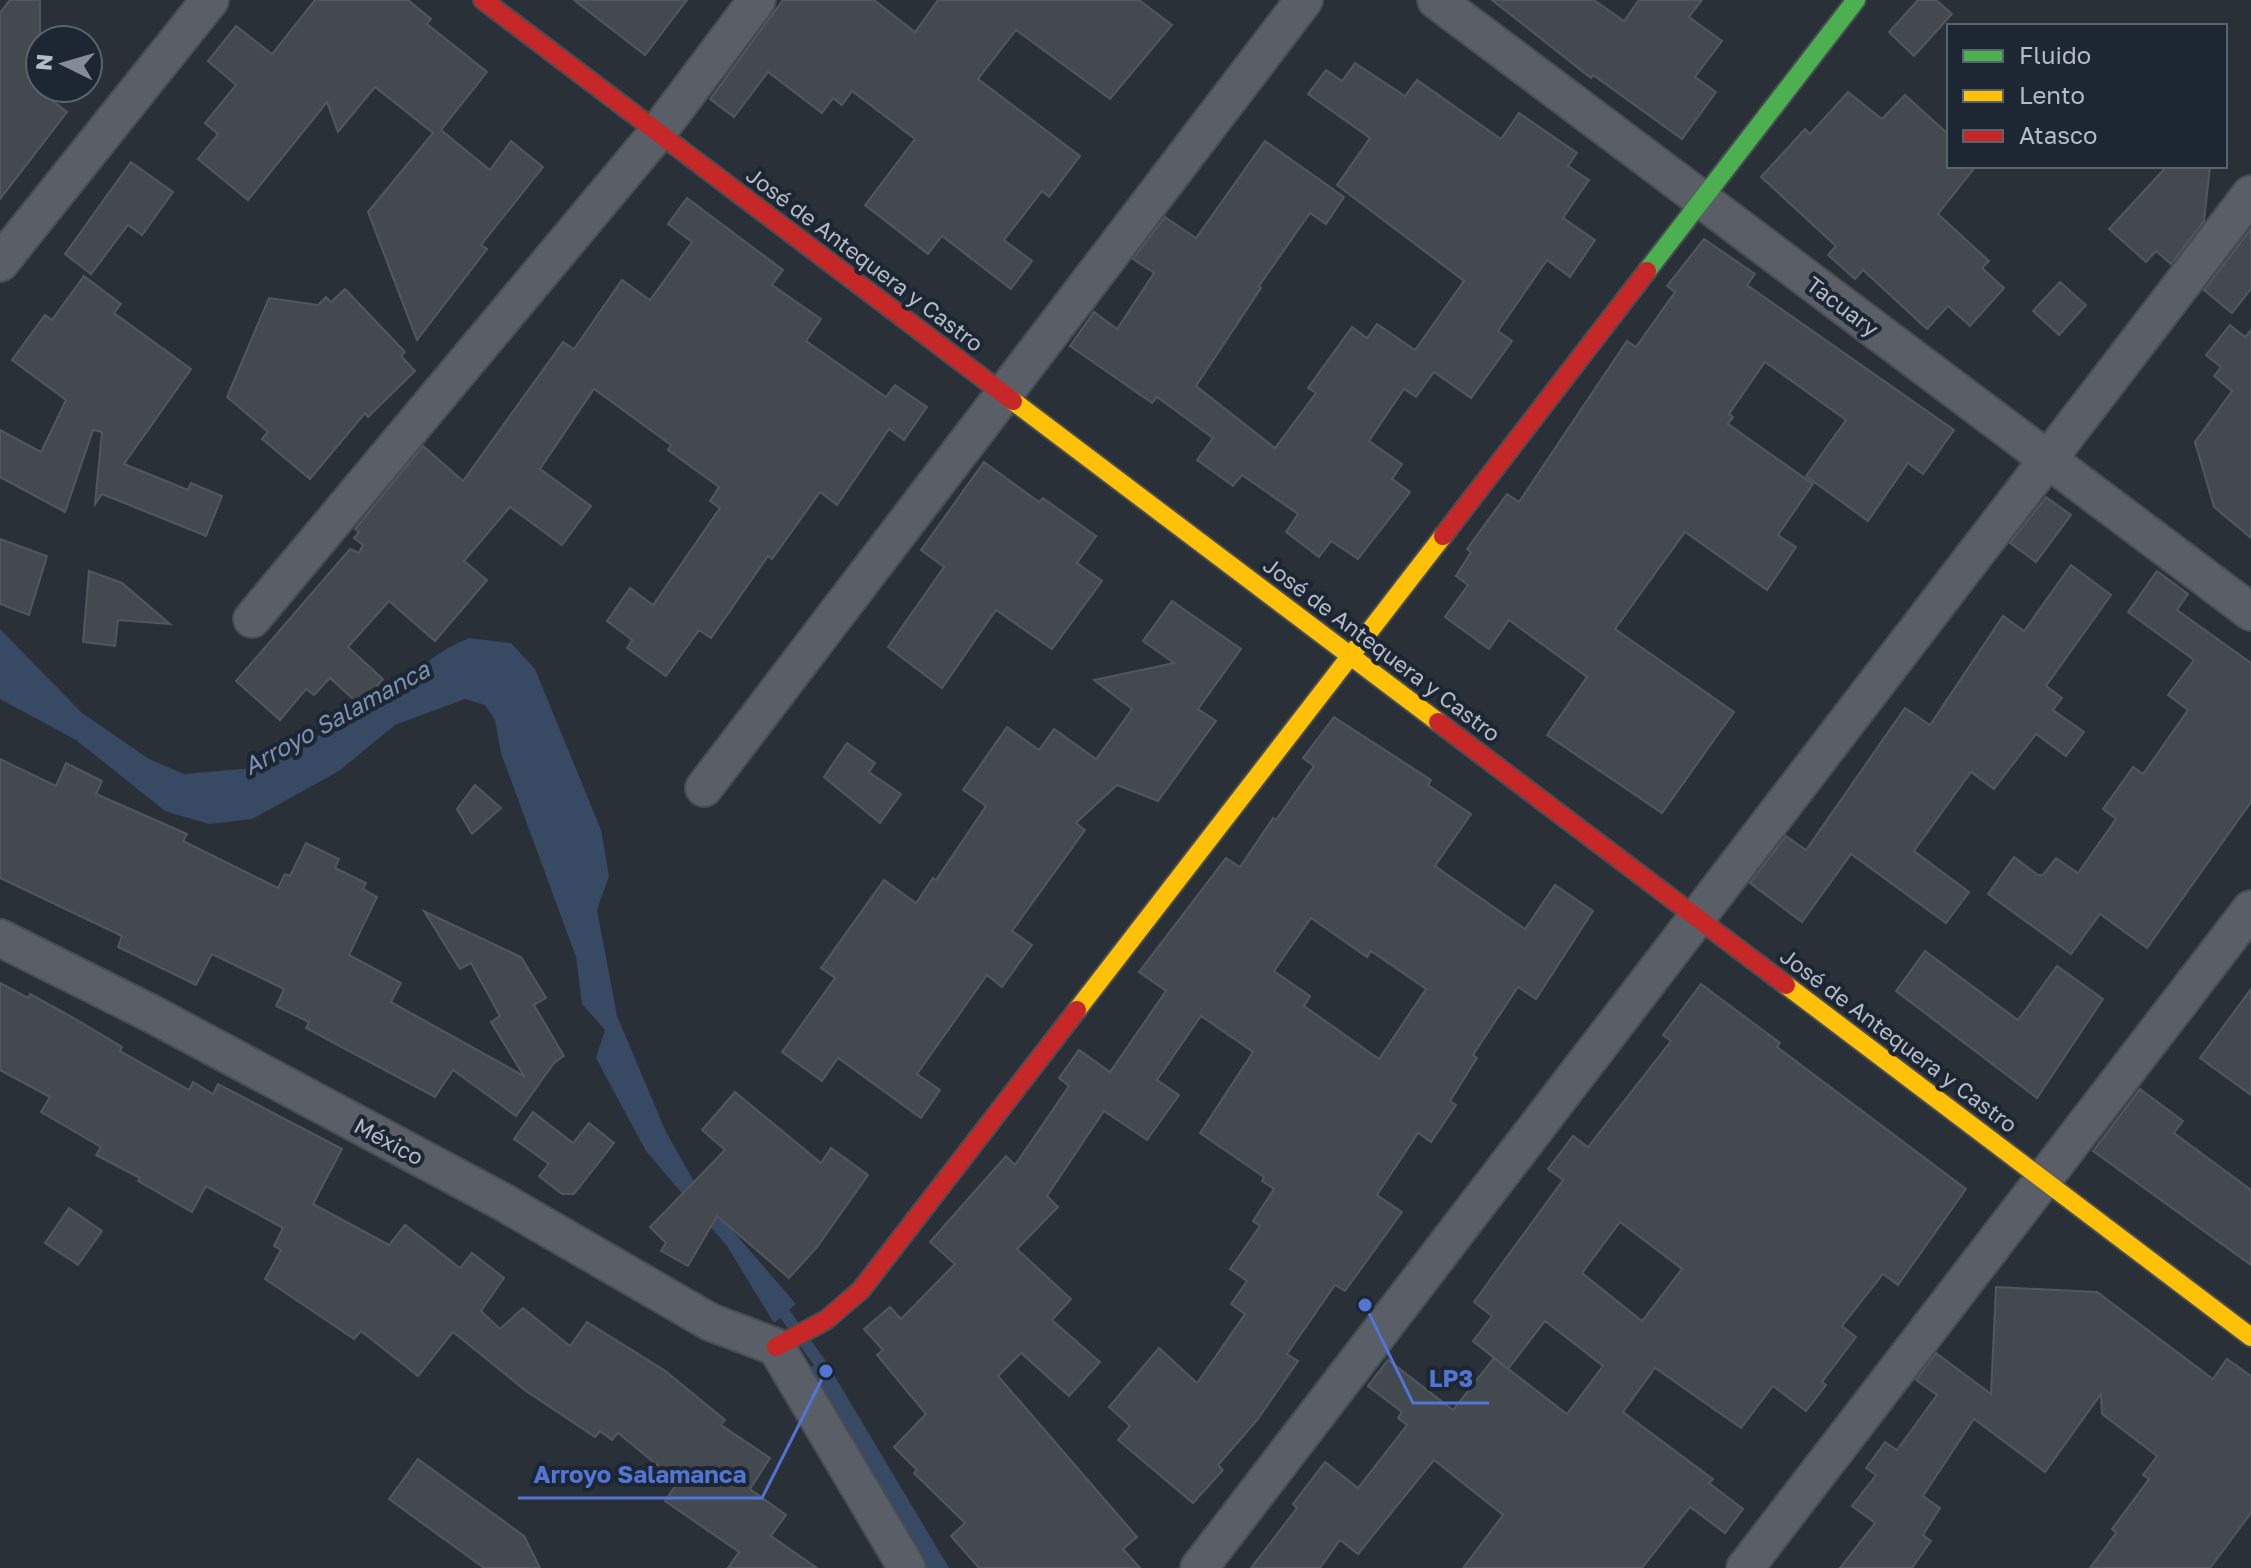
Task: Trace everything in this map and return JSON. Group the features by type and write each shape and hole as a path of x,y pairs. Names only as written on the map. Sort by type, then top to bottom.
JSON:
{"street":[{"path":"0,263 210,0"},
{"name":"José de Antequera y Castro","path":"483,0 2251,1337"},
{"path":"252,619 658,132 757,0"},
{"path":"704,788 1304,0"},
{"name":"Tacuary","path":"1436,0 2251,612"},
{"path":"907,1568 783,1343 826,1320 861,1290 1856,0"},
{"path":"1199,1568 2251,194"},
{"path":"1745,1568 2041,1178 2251,909"},
{"name":"México","path":"0,938 152,1014 503,1202 710,1322 783,1343"}],"water":[{"path":"0,629 82,713 149,759 184,774 253,768 323,733 446,649 469,638 511,643 535,669 601,830 609,876 597,910 617,1016 666,1132 701,1194 796,1304 774,1323 727,1246 646,1151 596,1058 605,1030 582,1004 576,957 501,753 495,720 485,705 465,699 395,725 339,771 252,819 209,824 165,811 76,740 0,699"},
{"path":"825,1360 949,1568 922,1568 806,1369"}],"building":[{"path":"10,0 40,0 40,24 24,24 24,104 57,104 67,112 0,199 0,13"},
{"path":"315,0 408,0 431,19 427,24 487,72 441,130 490,170 511,141 543,167 481,245 487,249 417,340 368,212 433,133 375,87 338,132 327,102 248,200 198,159 218,134 205,123 236,85 208,61 236,26 272,54"},
{"path":"574,0 687,0 645,55"},
{"path":"783,0 874,0 915,32 938,0 1139,0 1172,25 1110,99 1016,30 978,79 1080,156 1049,197 1042,191 1004,240 1032,261 1011,289 942,236 928,254 865,205 915,139 852,91 842,105 833,98 822,113 768,72 734,117 710,99"},
{"path":"1492,0 1594,0 1624,21 1639,0 1702,0 1689,17 1722,41 1695,77 1716,92 1682,139 1593,75 1591,78"},
{"path":"1918,0 1936,0 1952,14 1914,56 1889,32"},
{"path":"1355,63 1405,96 1417,80 1501,139 1519,113 1577,153 1568,166 1589,180 1563,218 1595,240 1570,277 1547,260 1498,331 1512,341 1471,398 1434,372 1416,397 1404,389 1369,441 1402,464 1392,479 1410,492 1358,559 1331,541 1319,557 1286,532 1298,514 1242,475 1233,486 1197,460 1213,438 1157,397 1152,403 1070,346 1094,312 1117,329 1154,273 1133,259 1165,217 1196,238 1265,141 1344,197 1326,224 1310,213 1259,286 1261,288 1196,386 1275,448 1316,393 1308,388 1352,327 1367,338 1377,324 1415,350 1464,281 1337,185 1370,138 1308,94 1326,70 1342,81"},
{"path":"1848,92 1882,119 1905,95 1947,133 1947,168 1974,168 1938,214 1989,261 1982,268 2004,288 1970,326 1948,306 1927,329 1863,270 1855,279 1828,255 1836,246 1761,177 1805,129 1810,134"},
{"path":"131,162 173,192 142,235 128,225 91,274 65,254"},
{"path":"2165,168 2210,168 2204,221 2171,264 2156,251 2146,262 2109,229"},
{"path":"687,198 783,270 772,285 821,319 806,341 886,397 895,385 927,407 904,440 889,429 837,505 820,492 772,559 768,556 711,638 699,630 666,676 627,648 632,640 607,621 630,588 653,605 720,508 710,501 719,487 668,450 671,445 594,389 540,469 591,506 562,545 510,507 464,561 487,580 435,641 389,601 348,647 383,679 360,705 330,678 314,695 306,689 280,720 236,681 350,549 359,553 363,545 354,538 359,532 355,529 423,446 463,481 563,342 574,349 622,280 650,300 692,242 668,224"},
{"path":"2251,229 2251,289 2232,313 2204,290"},
{"path":"1704,239 1755,274 1747,285 1954,430 1923,474 1908,463 1868,521 1806,476 1846,420 1765,362 1729,414 1733,417 1728,424 1813,484 1778,535 1796,547 1767,590 1685,532 1615,629 1734,712 1662,813 1547,735 1587,677 1509,620 1489,649 1445,617 1468,585 1456,576 1471,552 1467,549 1507,494 1519,502 1627,341 1636,347 1675,292 1667,286"},
{"path":"84,276 121,304 114,313 191,369 124,464 188,490 191,483 222,496 206,536 102,494 95,504 102,432 93,430 65,512 0,477 0,430 41,452 66,400 12,360 45,315 52,320"},
{"path":"2060,282 2086,305 2059,335 2033,311"},
{"path":"345,289 405,352 401,356 415,371 368,417 365,413 310,479 262,439 268,432 227,397 269,298 318,305 326,297 331,302"},
{"path":"2230,325 2245,337 2251,330 2251,538 2214,507 2195,442 2232,391 2214,376 2221,367 2206,355"},
{"path":"984,462 1039,502 1043,498 1096,536 1077,563 1102,581 1052,649 996,610 942,688 888,647 944,567 921,550"},
{"path":"2046,497 2071,515 2036,562 2010,543"},
{"path":"0,539 47,556 29,615 0,604"},
{"path":"2071,565 2111,595 2046,686 2062,698 2053,710 2084,732 2066,756 2036,734 1994,789 1971,772 1914,851 1969,892 1946,923 1851,854 1802,922 1750,883 1786,836 1806,850 1905,708 1930,725 2003,616 2024,631"},
{"path":"89,571 122,583 170,624 118,620 115,646 83,642"},
{"path":"2157,571 2188,594 2177,610 2251,663 2251,802 2147,948 2100,914 2071,954 1988,894 2014,857 2038,875 2043,875 2056,858 2078,873 2116,819 2103,809 2133,767 2143,774 2188,710 2168,695 2194,660 2128,612"},
{"path":"1172,601 1241,649 1198,709 1216,721 1158,801 1117,785 1076,823 1085,830 1012,931 1032,945 1002,987 987,975 917,1074 940,1090 921,1118 838,1058 822,1081 782,1052 835,978 821,968 884,880 916,903 933,878 936,880 986,806 963,790 1007,727 1039,750 1054,729 1096,759 1132,709 1094,680 1174,663 1143,641"},
{"path":"1334,717 1431,780 1428,785 1471,814 1435,866 1525,929 1555,885 1593,911 1536,999 1518,987 1473,1055 1477,1058 1450,1101 1456,1105 1431,1142 1418,1133 1377,1195 1402,1212 1345,1291 1335,1285 1287,1354 1298,1361 1258,1419 1218,1465 1223,1470 1193,1503 1118,1440 1130,1426 1109,1407 1159,1348 1197,1383 1245,1314 1231,1304 1247,1281 1230,1269 1260,1226 1253,1221 1274,1189 1262,1181 1264,1177 1200,1133 1253,1052 1201,1016 1157,1080 1179,1095 1147,1140 1104,1111 1047,1196 1058,1207 1017,1249 1071,1299 1052,1320 1100,1362 1069,1396 1021,1353 998,1376 1137,1537 1123,1549 1140,1568 979,1568 951,1536 965,1523 914,1473 917,1470 894,1447 926,1414 877,1355 883,1350 864,1329 890,1307 901,1319 955,1264 930,1242 1006,1156 1015,1165 1069,1086 1059,1078 1079,1050 1110,1072 1166,991 1139,972 1226,858 1240,867 1314,766 1303,758","holes":["1311,918 1367,957 1371,951 1426,989 1379,1059 1304,1006 1310,996 1274,971"]},
{"path":"847,743 875,763 869,772 901,794 880,823 824,777"},
{"path":"0,759 56,786 66,763 102,781 96,794 187,834 183,841 278,888 285,874 290,876 306,843 339,859 335,868 366,883 363,889 377,897 349,955 401,983 391,1002 524,1076 491,1022 500,1016 471,963 460,969 424,911 521,957 546,998 534,1005 564,1056 554,1063 516,1116 453,1070 435,1097 306,1028 309,1022 276,1006 284,989 212,954 196,985 118,947 122,936 0,878"},
{"path":"475,785 501,808 472,834 457,809"},
{"path":"1925,951 2018,1020 2057,966 2103,999 2037,1098 1896,991"},
{"path":"0,983 28,998 30,994 72,1017 122,1047 120,1051 189,1090 193,1082 213,1094 218,1084 342,1149 313,1204 389,1245 405,1225 460,1268 472,1253 504,1278 481,1311 500,1329 523,1308 570,1346 587,1322 664,1370 725,1420 721,1425 770,1458 750,1489 786,1515 771,1536 817,1568 728,1568 739,1552 665,1501 678,1482 618,1433 612,1440 600,1431 595,1437 526,1391 453,1332 418,1376 361,1331 354,1339 265,1279 281,1250 274,1246 283,1228 206,1186 192,1212 138,1181 140,1178 96,1155 101,1147 41,1112 50,1097 0,1070"},
{"path":"1701,984 1780,1043 1777,1047 1966,1189 1898,1285 1883,1274 1842,1326 1856,1337 1822,1382 1826,1385 1806,1411 1773,1386 1741,1428 1655,1368 1623,1412 1713,1479 1709,1483 1743,1509 1725,1533 1690,1507 1642,1568 1463,1568 1503,1515 1434,1460 1358,1554 1340,1540 1320,1568 1251,1568 1297,1508 1293,1504 1325,1462 1358,1488 1407,1425 1398,1418 1402,1412 1368,1386 1388,1360 1453,1410 1494,1358 1473,1341 1492,1316 1474,1302 1563,1180 1548,1169 1573,1136 1588,1147 1671,1041 1663,1035","holes":["1620,1222 1682,1269 1642,1321 1582,1273","1545,1321 1603,1366 1567,1414 1508,1369"]},
{"path":"2251,989 2251,1095 2200,1058"},
{"path":"2140,1089 2183,1121 2174,1133 2251,1190 2251,1265 2093,1151"},
{"path":"735,1092 821,1163 831,1148 868,1175 817,1247 789,1278 717,1216 688,1266 661,1251 666,1243 650,1227 725,1150 702,1130"},
{"path":"533,1112 573,1143 589,1123 614,1143 574,1194 562,1194 539,1176 549,1164 514,1139"},
{"path":"69,1208 102,1231 78,1265 45,1243"},
{"path":"1996,1287 2097,1292 2213,1379 2227,1359 2251,1376 2251,1513 2210,1568 2090,1568 2116,1533 2112,1529 2149,1479 2143,1475 2157,1456 2102,1414 2101,1394 2045,1472 1974,1419 1923,1496 1940,1508 1923,1535 1931,1541 1912,1568 1840,1568 1875,1523 1852,1506 1876,1475 1866,1468 1885,1442 1897,1450 1937,1395 1916,1380 1936,1353 1991,1394"},
{"path":"418,1459 524,1536 540,1568 484,1568 389,1499"}],"waterway":[{"name":"Arroyo Salamanca","path":"775,1300 829,1376"}],"traffic: fast":[{"path":"1647,271 1856,0"}],"traffic: slow":[{"path":"1013,401 1438,722"},
{"path":"1077,1010 1443,536"},
{"path":"1786,985 2251,1337"}],"traffic: jam":[{"path":"483,0 1013,401"},
{"path":"1443,536 1647,271"},
{"path":"1438,722 1786,985"},
{"path":"776,1347 826,1320 861,1290 1077,1010"}],"place":[{"name":"LP3","path":"1365,1305"},
{"name":"Arroyo Salamanca","path":"826,1371"}]}
